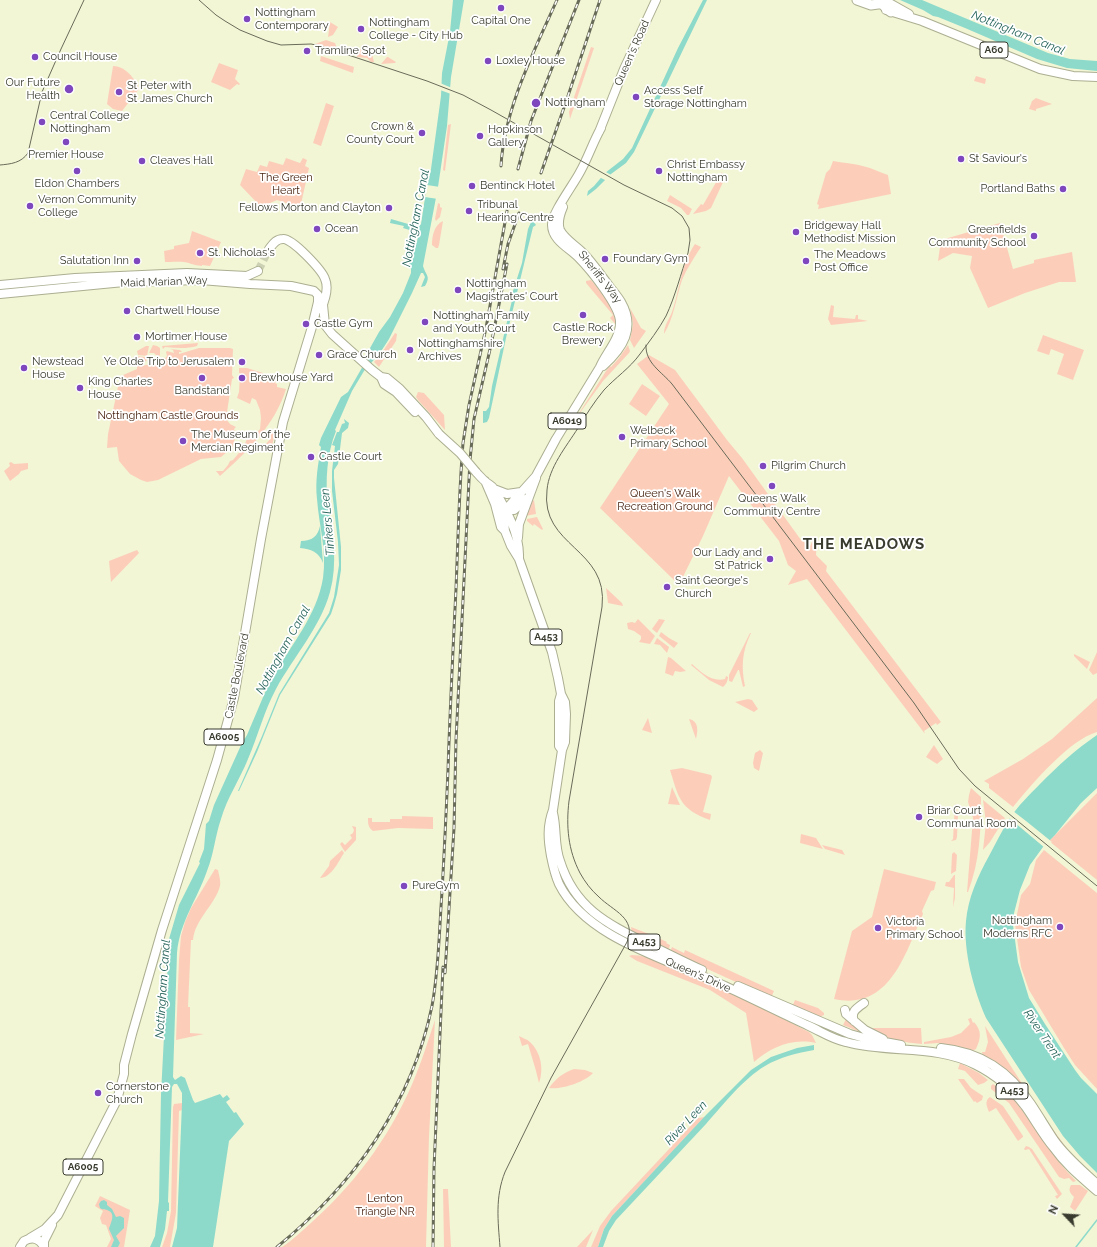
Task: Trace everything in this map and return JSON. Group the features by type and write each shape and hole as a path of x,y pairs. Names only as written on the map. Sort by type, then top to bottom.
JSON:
{"highway":[{"name":"A60","path":"857,0 872,5"},
{"path":"872,5 878,4 883,0"},
{"path":"883,0 883,6 891,12"}],"main road":[{"name":"Queen's Road","path":"558,213 601,128 630,55 656,0"},
{"name":"A60","path":"883,0 917,19"},
{"name":"A60","path":"872,5 917,19 1040,69 1074,76 1097,77"},
{"name":"Sheriffs Way","path":"558,213 552,225 555,236 583,262 610,298 619,315 620,324 618,334 600,368"},
{"name":"Sheriffs Way","path":"558,213 562,234 586,256 620,300 624,308 628,324 625,339 610,360 600,368"},
{"name":"Castle Boulevard","path":"44,1246 44,1241 56,1217 108,1118 162,930 217,760 234,698 261,539 283,422 320,303 327,288 326,280 320,269 296,245 287,239 282,238 273,243 269,249"},
{"name":"Maid Marian Way","path":"0,285 67,279 187,273 247,276 258,271"},
{"path":"67,279 73,288"},
{"name":"Maid Marian Way","path":"0,294 124,282 201,280 283,285 314,291 318,295 320,303"},
{"path":"320,303 326,325 332,334"},
{"path":"314,323 332,334 381,377 384,384 460,453 486,483 491,485 494,489 507,494 525,494"},
{"name":"A6019","path":"507,511 517,508 556,439 600,368"},
{"path":"381,377 387,378 399,388 426,417 439,434"},
{"name":"Queen's Drive","path":"486,483 495,504 501,527 505,531 511,546 519,559 552,652 561,694 565,702 565,742 562,750 553,810 550,820 548,842 556,875 567,897 588,919 637,949 705,976 831,1035 878,1049 892,1047"},
{"name":"Queen's Drive","path":"494,489 507,511 517,540 519,559"},
{"name":"A6019","path":"517,540 525,494"},
{"path":"495,504 497,507 507,511 504,522 505,531"},
{"name":"Queen's Drive","path":"553,810 557,849 562,867 573,890 592,912 629,935 678,959 850,1034 892,1047"},
{"path":"854,1021 852,1017 853,1012 864,1003"},
{"name":"Queen's Drive","path":"781,1005 831,1035"},
{"path":"844,1010 846,1014 865,1030 892,1047"},
{"name":"A453","path":"892,1047 947,1049 976,1056 991,1064 1018,1087 1031,1103 1054,1140 1063,1151 1097,1184"},
{"name":"A453","path":"892,1047 945,1054 966,1060 987,1071 1017,1096 1069,1167 1097,1191"},
{"name":"A453","path":"976,1056 976,1058 983,1063 987,1071"},
{"name":"Castle Boulevard","path":"20,1247 24,1241 45,1229 56,1217"},
{"path":"30,1238 38,1240 44,1246"}],"green space":[{"path":"330,22 338,27 333,35 328,37"},
{"path":"326,40 335,43 338,51 315,44"},
{"path":"343,45 355,50 356,55 343,52 341,47"},
{"path":"591,47 594,48 570,119 569,112"},
{"path":"360,49 372,54 374,62 371,62 367,58 357,57 357,50"},
{"path":"321,56 354,67 353,73 320,61"},
{"path":"388,57 396,62 381,64"},
{"path":"219,63 238,70 235,79 240,84 239,85 237,84 230,90 211,82"},
{"path":"113,66 122,68 129,73 139,89 122,111 113,109 107,104"},
{"path":"976,76 986,79 985,84 974,81"},
{"path":"1036,98 1052,104 1036,109 1036,111 1029,109 1032,101"},
{"path":"326,103 334,106 321,146 313,143"},
{"path":"451,124 445,171 443,170 448,125"},
{"name":"The Green Heart","path":"286,158 300,163 303,158 307,160 305,166 309,168 301,204 298,207 277,200 261,207 240,185 246,169 257,172 260,165 267,167 269,161 283,165"},
{"path":"833,161 865,167 888,175 891,194 818,209 819,205 817,204 826,173 830,169"},
{"path":"722,172 724,180 711,208 706,211 693,214 701,204 703,205"},
{"path":"670,195 692,209 689,215 687,215 681,208 667,201"},
{"path":"438,203 442,208 440,217 436,221 435,219"},
{"path":"443,221 439,245 438,248 436,248 432,245 433,235 437,225"},
{"path":"1000,223 1013,269 1034,263 1034,260 1072,252 1076,282 1059,282 1025,293 988,308 970,268 972,256 953,253 938,261 941,240"},
{"path":"192,231 221,242 210,266 195,265 187,262 165,262 164,251 174,249 174,246 189,243"},
{"path":"695,244 701,247 688,267 682,280 673,315 664,334 675,303 684,268 690,252"},
{"path":"591,280 611,307 617,326 610,318 613,315 586,283 586,281"},
{"path":"831,305 834,306 833,317 855,319 856,315 858,315 858,319 868,321 831,325 828,319"},
{"path":"630,308 641,328 646,331 634,348 630,340 633,324"},
{"path":"395,333 397,334 396,341 379,367 374,362"},
{"path":"1043,335 1084,350 1073,380 1057,374 1064,354 1051,349 1049,355 1037,351"},
{"path":"198,343 197,346 185,348 165,347 163,349 162,346"},
{"path":"153,345 160,348 160,355 158,357 154,353 149,353"},
{"path":"628,345 630,351 629,353 603,381 574,421 608,368 610,366 611,367 619,358"},
{"path":"149,346 147,356 138,355 137,351"},
{"name":"Nottingham Castle Grounds","path":"199,348 233,349 232,375 234,378 232,379 226,419 230,424 236,427 234,429 236,434 232,450 221,457 201,459 158,480 147,482 141,480 130,474 119,461 117,447 107,448 108,434 119,382 122,383 121,378 123,375 137,369 137,365 142,366 163,361 167,356 167,351 174,353 173,350 170,349 180,350 182,352 179,352 179,354"},
{"name":"Queen's Walk Recreation Ground","path":"649,355 675,370 742,458 801,540 810,546 815,536 817,537 816,555 827,566 826,571 941,722 937,725 936,723 924,731 925,734 807,579 788,585 796,571 788,565 779,541 729,476 703,536 679,585 600,508 669,404 637,364"},
{"path":"135,356 146,357 147,360 140,364 130,360"},
{"name":"Brewhouse Yard","path":"239,368 247,368 263,373 262,376 276,381 275,383 277,384 277,387 286,389 275,414 259,437 220,476 216,471 223,471 230,461 233,460 243,448 247,439 255,435 260,429 260,410 256,400 252,398 250,404 237,398 239,392"},
{"path":"642,384 660,396 646,416 629,404"},
{"path":"418,392 424,393 444,415 445,430 418,400 416,397"},
{"path":"275,432 271,451 260,448 271,438 270,435"},
{"path":"11,462 14,464 28,463 28,469 21,471 10,481 4,471 10,466 9,463"},
{"path":"534,500 536,514 525,516 531,502"},
{"path":"537,517 543,529 542,530 534,524 533,526 527,521 527,519"},
{"path":"137,550 139,553 111,582 109,561"},
{"path":"606,588 622,603 623,606 608,603"},
{"path":"638,619 655,636 650,644 639,642 641,636 628,629 627,623 635,623"},
{"path":"659,619 665,620 657,633 652,629"},
{"path":"661,632 678,643 674,648 659,636"},
{"path":"750,633 743,659 745,686 743,687 739,670 732,682 729,681 729,675"},
{"path":"657,638 669,647 667,653 660,645 654,644"},
{"path":"1097,652 1097,673 1093,675 1089,670"},
{"path":"1074,654 1090,662 1087,669 1074,656"},
{"path":"668,657 686,671 675,671 673,676 665,673"},
{"path":"692,664 711,678 720,680 725,679 726,676 728,677 726,684 723,687 709,680 691,665"},
{"path":"1097,698 1097,732 1086,737 1063,753 1013,807 989,788 989,784 984,781 1023,759 1052,739"},
{"path":"748,699 752,700 758,709 754,712 735,702"},
{"path":"648,718 652,733 642,730"},
{"path":"689,719 696,724 696,739"},
{"path":"934,745 943,759 937,764 926,757"},
{"path":"760,750 763,753 759,771 754,768 753,763 755,753"},
{"path":"682,768 711,775 712,777 703,812 711,814 710,820 692,812 682,802 670,770"},
{"path":"672,787 680,805 668,804"},
{"path":"971,788 981,797 981,821 975,869 967,892 973,818 968,802"},
{"path":"1097,793 1097,880 1049,841"},
{"path":"983,800 1005,818 990,842 983,850 986,823"},
{"path":"955,803 958,814 957,837 956,840 951,841 953,839"},
{"path":"402,816 433,817 433,829 398,828 373,831 369,825 368,818 372,818 372,822 390,822 390,819 402,819"},
{"path":"352,826 356,827 356,840 345,852 340,844 342,842 345,845 352,838 350,835 354,830"},
{"path":"801,834 816,838 823,849 800,843"},
{"path":"822,845 842,850 845,855 825,849"},
{"path":"342,850 344,853 331,872 320,878 329,866 330,861"},
{"path":"1044,850 1097,893 1097,1089 1075,1065 1064,1048 1029,990 1021,967 1015,924 1021,895 1030,884 1036,860"},
{"path":"954,852 957,855 956,871 951,874 952,854"},
{"path":"215,869 218,870 220,886 214,900 197,925 193,940 191,940 188,1007 190,1007 190,1033 204,1034 176,1040 181,936 191,908"},
{"name":"Victoria Primary School","path":"884,869 936,882 934,890 931,891 922,911 923,914 902,962 893,976 882,988 869,996 853,1000 834,999 852,931 872,917"},
{"path":"954,875 955,898 953,907 954,888 945,886 946,882 949,882"},
{"path":"631,927 654,936 651,942 632,933"},
{"path":"656,937 667,942 666,943 670,945 669,949 653,942"},
{"path":"672,947 684,953 685,950 774,991 771,998 670,952"},
{"path":"629,956 646,957 688,975 708,981 809,1032 816,1043 798,1042 782,1045 768,1052 754,1062 746,1013 710,990 637,961"},
{"path":"795,1000 818,1008 824,1013 824,1015 819,1017 792,1007"},
{"path":"847,1017 862,1030 860,1032 843,1025"},
{"path":"971,1018 973,1023 974,1022 977,1025 980,1035 976,1049 972,1051 938,1043 924,1044 924,1042 951,1037 961,1033 970,1024 968,1019"},
{"name":"Lenton Triangle NR","path":"435,1020 429,1137 426,1247 282,1247 298,1235 345,1189 374,1153 398,1114 408,1093 420,1066"},
{"path":"985,1026 1043,1116 1071,1154 1070,1155 1061,1145 1030,1099 983,1056 982,1052 985,1052 988,1042"},
{"path":"870,1028 921,1028 922,1044 887,1038"},
{"path":"519,1036 530,1042 537,1051 541,1067 539,1083 528,1044 522,1046"},
{"path":"960,1063 979,1073 988,1080 978,1085 965,1071 958,1069"},
{"path":"574,1069 585,1070 593,1073 572,1085 560,1088 549,1088 560,1076"},
{"path":"958,1079 964,1079 971,1088 983,1096 982,1100 977,1103 975,1101 974,1102"},
{"path":"993,1084 1014,1100 1053,1154 1076,1181 1073,1182 1069,1178 1064,1179 1059,1177 1009,1103 991,1089"},
{"path":"990,1097 1003,1106 1023,1136 1018,1141 996,1108 989,1112 987,1100"},
{"path":"182,1103 182,1110 179,1111 176,1213 170,1247 162,1247 167,1233 171,1211 173,1107 174,1104"},
{"path":"705,1117 612,1216 604,1229 598,1247 591,1247 600,1226 611,1211 698,1118"},
{"path":"1026,1146 1032,1149 1062,1194 1057,1199 1055,1196 1058,1195 1029,1149 1024,1149"},
{"path":"1071,1185 1080,1185 1088,1191 1075,1211 1070,1207 1074,1197 1070,1191"},
{"path":"443,1189 448,1189 451,1247 444,1247"},
{"path":"100,1196 130,1210 124,1247 107,1247 111,1239 106,1225 102,1224 100,1218 103,1211 95,1206"},
{"path":"593,1230 586,1247 577,1247"}],"water":[{"name":"Tinkers Leen","path":"453,0 464,0 451,77 447,126 438,187 423,266 428,280 425,286 421,287 425,277 423,273 421,273 389,339 380,353 364,371 352,391 335,430 329,458 327,477 327,496 334,548 334,570 330,592 320,618 283,677 268,706 248,759 224,811 209,865 185,921 179,941 177,953 173,1077 175,1080 181,1076 185,1078 195,1103 220,1094 223,1098 227,1095 230,1099 226,1102 234,1113 236,1112 244,1124 229,1141 213,1247 172,1247 177,1228 182,1103 182,1093 177,1084 174,1084 172,1087 168,1202 169,1211 167,1211 165,1229 160,1247 150,1247 155,1236 159,1201 161,1094 169,939 179,905 200,863 199,862 204,849 206,824 209,821 214,805 247,735 272,676 310,617 320,592 323,578 324,558 316,492 321,447 319,445 341,397 348,392 367,359 365,357 379,332 390,317 403,293 411,273 411,269 405,265 407,255 417,242 418,235 416,232 403,228 404,226 390,223 391,219 415,226 419,226 421,224 431,169 441,96 442,73 450,32"},
{"path":"703,0 707,0 634,152 626,163 611,174 587,196 588,191 605,173 623,159 632,148 678,48"},
{"path":"900,0 922,0 1048,53 1070,59 1097,61 1097,71 1067,68 1037,59 933,16"},
{"path":"532,220 536,225 533,227 506,338 489,418 487,422 483,423 483,411 486,411 489,407 492,386 513,291 522,263 528,229"},
{"path":"344,419 349,423 348,428 342,433 338,464 334,470 341,547 341,570 334,605 331,614 280,695 257,752 238,791 279,694 329,613 334,597 339,565 332,491 332,471 335,446 332,445 337,432 339,432 342,424 345,423"},
{"path":"320,526 323,563 319,556 314,552 308,549 300,548 301,541 314,537 318,533"},
{"name":"River Trent","path":"1097,735 1097,788 1081,803 1055,835 1043,847 1030,865 1020,890 1014,913 1013,925 1018,962 1029,998 1075,1070 1097,1094 1097,1173 1063,1136 986,1018 977,996 970,971 966,945 966,921 969,904 977,879 1010,818 1054,770 1074,752"},
{"path":"814,1045 814,1050 801,1052 777,1060 765,1066 741,1085 616,1220 609,1231 603,1247 598,1247 604,1229 612,1216 706,1115 751,1070 771,1057 797,1048"},
{"path":"104,1200 112,1209 116,1217 120,1216 124,1218 124,1228 116,1236 120,1243 118,1247 111,1247 114,1240 109,1229 112,1214 110,1211 100,1208 99,1204"}],"pier":[{"path":"440,83 452,88 451,94 440,90"},
{"path":"604,171 613,176 607,181 599,177"},
{"path":"427,185 440,187 438,199 425,197"},
{"path":"1013,811 1052,842 1045,848 1008,817"}],"waterway":[{"path":"1076,1247 1097,1220"}],"tunnel":[{"path":"258,271 269,249"}],"tram line":[{"path":"0,165 19,161 28,153 42,92 84,0"},
{"path":"199,0 225,21 240,30 267,41 281,45 311,44 321,46 427,81 463,95 624,185 672,208 682,216 689,228 690,240 688,253 666,316 636,359 604,390 593,404 559,458 548,482 548,509 554,524 563,537 586,559 595,572 601,587 602,607 569,801 568,829 570,847 584,880 596,894 622,916 629,927 629,934 627,942 551,1078 505,1172 498,1200 500,1247"},
{"path":"646,345 646,351 651,362 672,384 914,703 959,769 975,786 1097,886"}],"railway":[{"path":"501,166 503,145 514,102 530,60 557,0"},
{"path":"518,169 531,121 579,0"},
{"path":"541,173 600,0"},
{"path":"277,1247 305,1223 330,1197 376,1140 394,1109 410,1076 423,1042 432,1006 436,982 443,873 463,443 507,211"},
{"path":"503,269 508,244 519,213"},
{"path":"445,973 454,828 456,740 470,460 474,419 491,345 507,264"},
{"path":"433,1247 434,1168 443,967"}],"place":[{"name":"Capital One","path":"501,8"},
{"name":"Nottingham Contemporary","path":"247,19"},
{"name":"Nottingham College - City Hub","path":"361,29"},
{"name":"Tramline Spot","path":"307,51"},
{"name":"Council House","path":"35,57"},
{"name":"Loxley House","path":"488,61"},
{"name":"Our Future Health","path":"69,89"},
{"name":"St Peter with St James Church","path":"119,92"},
{"name":"Access Self Storage Nottingham","path":"636,97"},
{"name":"Nottingham","path":"536,103"},
{"name":"Central College Nottingham","path":"42,122"},
{"name":"Crown & County Court","path":"422,133"},
{"name":"Hopkinson Gallery","path":"480,136"},
{"name":"Premier House","path":"66,142"},
{"name":"St Saviour's","path":"961,159"},
{"name":"Cleaves Hall","path":"142,161"},
{"name":"Eldon Chambers","path":"77,171"},
{"name":"Christ Embassy Nottingham","path":"659,171"},
{"name":"Bentinck Hotel","path":"472,186"},
{"name":"Portland Baths","path":"1063,189"},
{"name":"Vernon Community College","path":"30,206"},
{"name":"Fellows Morton and Clayton","path":"389,208"},
{"name":"Tribunal Hearing Centre","path":"469,211"},
{"name":"Ocean","path":"317,229"},
{"name":"Bridgeway Hall Methodist Mission","path":"796,232"},
{"name":"Greenfields Community School","path":"1034,236"},
{"name":"St. Nicholas's","path":"200,253"},
{"name":"Foundary Gym","path":"605,259"},
{"name":"Salutation Inn","path":"137,261"},
{"name":"The Meadows Post Office","path":"806,261"},
{"name":"Nottingham Magistrates' Court","path":"458,290"},
{"name":"Chartwell House","path":"127,311"},
{"name":"Castle Rock Brewery","path":"583,315"},
{"name":"Nottingham Family and Youth Court","path":"425,322"},
{"name":"Castle Gym","path":"306,324"},
{"name":"Mortimer House","path":"137,337"},
{"name":"Nottinghamshire Archives","path":"410,350"},
{"name":"Grace Church","path":"319,355"},
{"name":"Ye Olde Trip to Jerusalem","path":"242,362"},
{"name":"Newstead House","path":"24,368"},
{"name":"Bandstand","path":"202,378"},
{"name":"Brewhouse Yard","path":"242,378"},
{"name":"King Charles House","path":"80,388"},
{"name":"Welbeck Primary School","path":"622,437"},
{"name":"The Museum of the Mercian Regiment","path":"183,441"},
{"name":"Castle Court","path":"311,457"},
{"name":"Pilgrim Church","path":"763,466"},
{"name":"Queens Walk Community Centre","path":"772,486"},
{"name":"Our Lady and St Patrick","path":"770,559"},
{"name":"Saint George's Church","path":"667,587"},
{"name":"Briar Court Communal Room","path":"919,817"},
{"name":"PureGym","path":"404,886"},
{"name":"Nottingham Moderns RFC","path":"1060,927"},
{"name":"Victoria Primary School","path":"878,928"},
{"name":"Cornerstone Church","path":"98,1093"}],"district":[{"name":"THE MEADOWS","path":"864,544"}],"water label":[{"name":"Nottingham Canal","path":"1018,33"},
{"name":"Nottingham Canal","path":"416,218"},
{"name":"Nottingham Canal","path":"283,650"},
{"name":"Nottingham Canal","path":"163,989"},
{"name":"River Leen","path":"686,1123"}]}
